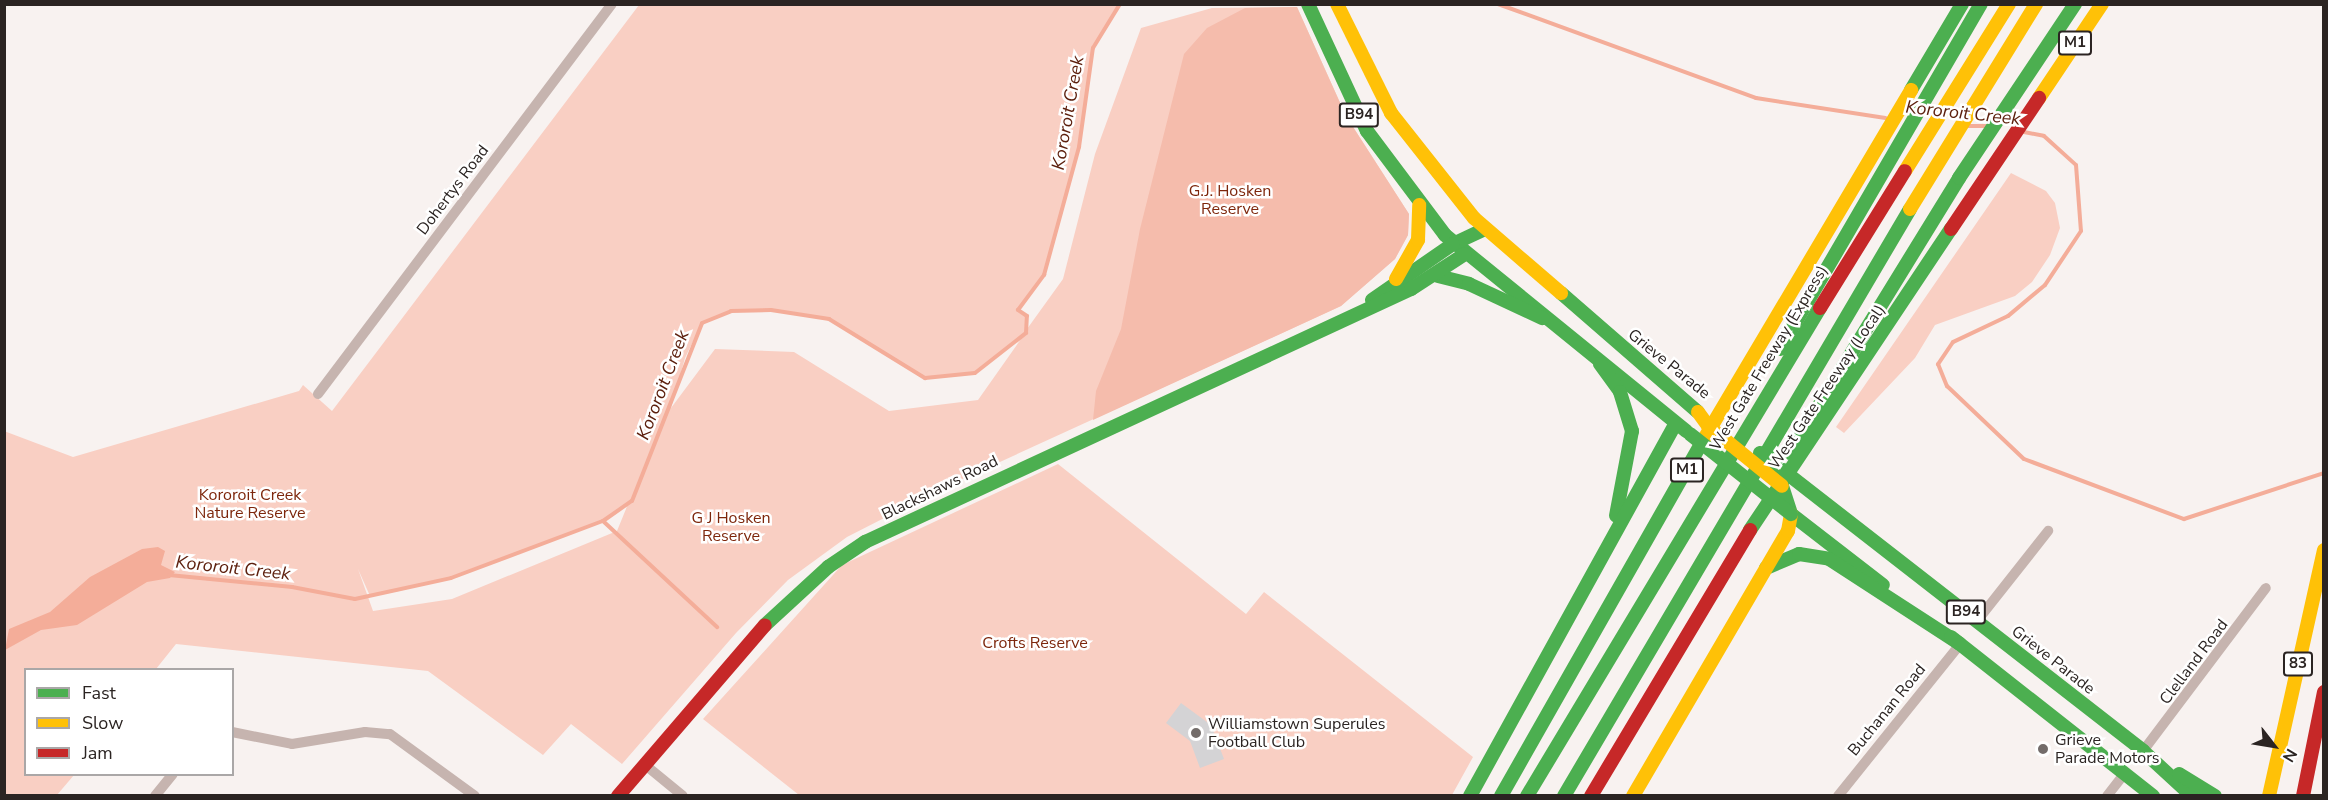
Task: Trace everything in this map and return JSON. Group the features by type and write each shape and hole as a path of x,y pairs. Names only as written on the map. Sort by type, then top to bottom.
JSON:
{"main road":[{"name":"Grieve Parade","path":"1337,4 1391,113 1485,229 1698,412 1715,418 1785,481 1977,621 2143,751 2192,795"},
{"name":"M1","path":"1501,795 1867,163 1962,4"},
{"path":"1712,483 1794,322 1981,4"},
{"name":"West Gate Freeway (Express)","path":"1527,795 1712,483 1898,178 2009,4"},
{"path":"1564,795 1929,176 2036,4"},
{"path":"1738,547 1810,417 1959,178 2028,71 2075,4"},
{"name":"West Gate Freeway (Local)","path":"1591,795 1738,547 1983,182 2047,81 2102,4"},
{"name":"B94","path":"1311,11 1367,131 1419,205 1453,244 1675,424 2153,795"},
{"path":"1393,284 1418,240 1419,205"},
{"name":"Blackshaws Road","path":"1352,314 1453,244 1485,229"},
{"name":"Blackshaws Road","path":"618,795 773,616 828,567 856,548 1352,314 1438,276 1465,254 1485,229"},
{"path":"1438,276 1469,284 1542,318"},
{"path":"1595,575 1620,505 1632,431 1620,392 1600,363"},
{"path":"1470,795 1595,575 1675,424 1698,412"},
{"path":"1633,795 1790,527 1791,514 1785,481"},
{"name":"83","path":"2269,795 2324,550"},
{"path":"1765,569 1799,555 1829,559 1959,644 1977,621"},
{"name":"83","path":"2303,795 2324,692"},
{"path":"2125,773 2143,751 2215,795"},
{"path":"2259,795 2272,779"}],"street":[{"name":"Dohertys Road","path":"318,394 612,4"},
{"path":"1977,621 2048,531"},
{"name":"Clelland Road","path":"2143,751 2266,588"},
{"name":"Buchanan Road","path":"1838,795 1959,644"},
{"path":"234,732 292,744 365,732 390,734 475,795"},
{"path":"644,764 684,795"},
{"path":"2107,795 2125,773"},
{"path":"155,795 171,776"}],"green space":[{"path":"639,5 1120,5 1093,48 1079,147 1044,275 1019,309 1027,316 1027,329 1063,279 1095,154 1141,28 1212,8 1297,7 1346,116 1409,214 1408,235 1395,259 1341,306 943,488 847,537 788,580 736,633 622,764 571,724 543,755 428,671 176,644 157,668 24,668 24,776 73,776 57,795 5,795 4,431 73,457 299,391 303,385 332,411","holes":["771,310 829,319 925,378 975,373 1021,339 978,400 889,411 794,352 715,349 671,408 685,358 702,323 731,311","628,504 617,531 452,599 373,611 358,569 370,596 399,591 451,578 603,521"]},
{"name":"G.J. Hosken Reserve","path":"1297,7 1346,116 1409,214 1408,235 1395,259 1341,306 1093,420 1096,391 1121,329 1140,229 1184,54 1207,28 1245,8"},
{"path":"2011,173 2046,191 2055,203 2060,228 2050,255 2032,282 2015,296 1935,325 1915,358 1844,433 1836,427"},
{"name":"Crofts Reserve","path":"1058,464 1246,614 1264,592 1473,757 1452,795 799,795 703,719 842,565"}],"shaded area":[{"name":"Kororoit Creek","path":"158,547 165,551 161,565 175,572 170,578 147,582 77,625 41,630 5,650 9,629 50,612 90,577 142,549"}],"building":[{"name":"Williamstown Superules Football Club","path":"1181,703 1211,725 1224,759 1200,768 1190,741 1166,723"}],"waterway":[{"name":"Kororoit Creek","path":"169,575 292,587 355,599 451,578 603,521 632,501 702,323 731,311 771,310 829,319 925,378 975,373 1026,333 1027,316 1018,310 1044,275 1079,147 1093,48 1120,4"},
{"name":"Kororoit Creek","path":"1498,4 1756,98 1885,118"},
{"name":"Kororoit Creek","path":"1967,126 1987,126"},
{"name":"Kororoit Creek","path":"2024,132 2044,136 2076,165 2081,231 2045,285 2008,316 1953,342 1938,364 1947,386 2024,459 2184,519 2324,473"},
{"path":"603,521 717,627"}],"traffic: fast":[{"path":"1308,4 1367,131 1445,235 1686,431"},
{"path":"1911,90 1962,4"},
{"path":"1780,349 1981,4"},
{"path":"1790,453 1959,178 2075,4"},
{"path":"1564,796 1910,209"},
{"path":"1453,244 1485,229"},
{"path":"1750,530 1951,229"},
{"path":"1372,300 1453,244"},
{"path":"765,625 828,567 865,542 1411,289 1465,254"},
{"path":"1438,276 1469,284 1542,318"},
{"path":"1561,293 1698,412"},
{"path":"1527,796 1820,308"},
{"path":"1600,364 1620,392 1632,431 1616,516"},
{"path":"1470,796 1675,424"},
{"path":"1690,434 1791,514"},
{"path":"1501,796 1704,439"},
{"path":"1760,453 1789,475"},
{"path":"1789,475 2143,751 2192,796"},
{"path":"1782,486 1791,514 1883,585"},
{"path":"1766,568 1799,554 1829,559 1960,644"},
{"path":"1951,637 2153,796"},
{"path":"2179,774 2215,796"}],"traffic: slow":[{"path":"1337,4 1391,113 1474,218 1561,293"},
{"path":"1905,171 2009,4"},
{"path":"1910,209 2036,4"},
{"path":"2039,98 2102,4"},
{"path":"1704,439 1911,90"},
{"path":"1396,279 1418,240 1419,205"},
{"path":"1698,412 1708,426 1782,486"},
{"path":"1633,796 1788,531 1791,514"},
{"path":"2269,796 2324,550"}],"traffic: jam":[{"path":"1951,229 2039,98"},
{"path":"1820,308 1905,171"},
{"path":"1591,796 1750,530"},
{"path":"618,796 765,625"},
{"path":"2303,796 2324,692"}],"place":[{"name":"Williamstown Superules Football Club","path":"1196,733"},
{"name":"Grieve Parade Motors","path":"2043,749"}],"park label":[{"name":"Kororoit Creek Nature Reserve","path":"250,504"},
{"name":"G J Hosken Reserve","path":"731,527"}]}
